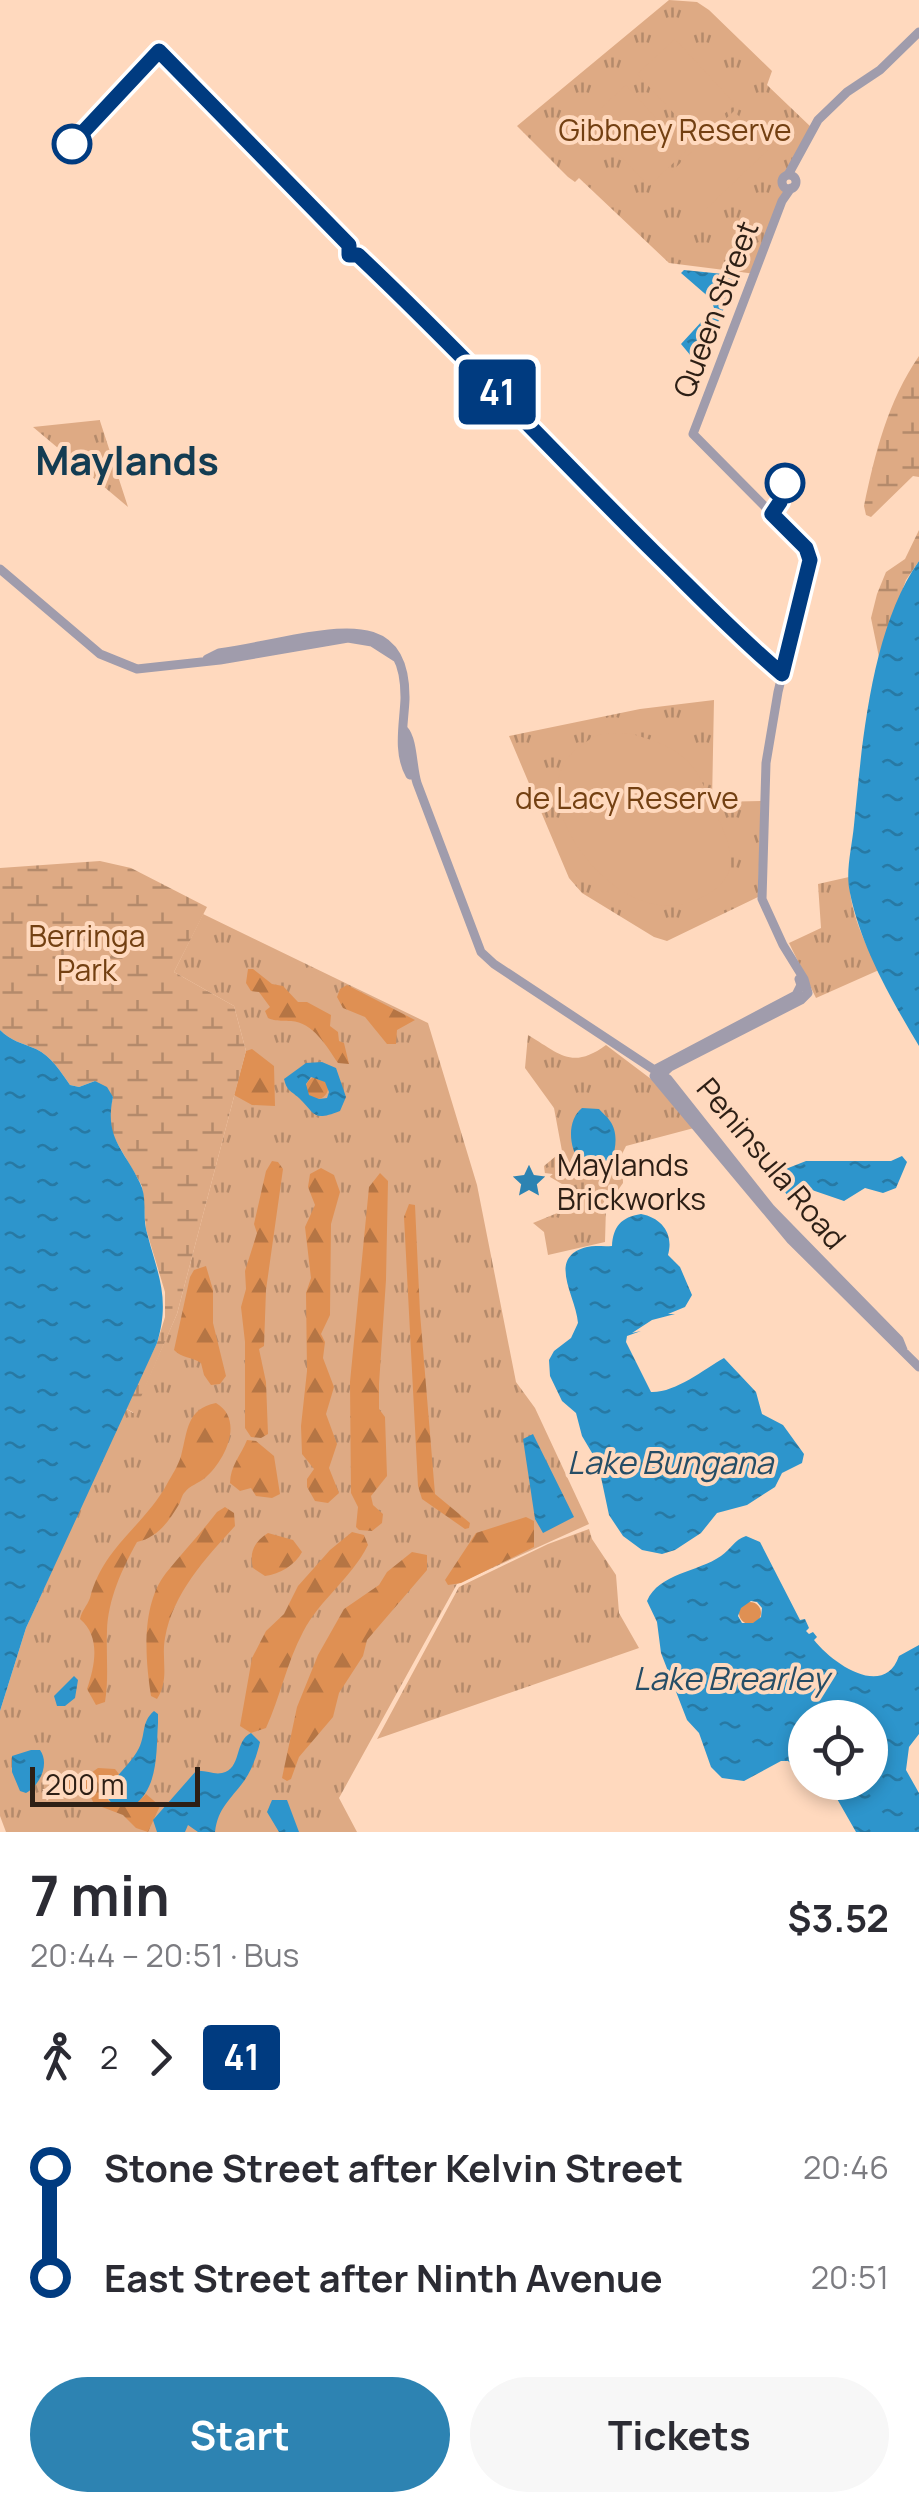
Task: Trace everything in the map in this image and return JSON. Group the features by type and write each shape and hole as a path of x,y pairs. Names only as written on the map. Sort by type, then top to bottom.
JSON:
{"street":[{"name":"Queen Street","path":"656,1074 726,1034 801,1000 804,990 762,899 766,763 810,564 808,554 693,434 807,136 847,92 880,70 919,32"},
{"name":"Peninsula Road","path":"0,569 88,646 110,660 146,670 328,633 356,635 397,658 404,672 404,730 410,736 411,764 471,924 486,952 507,972 656,1074 792,1240 919,1367"}],"green space":[{"name":"Gibbney Reserve","path":"669,0 697,2 709,10 772,71 767,85 812,128 792,176 781,177 780,213 756,274 669,263 579,178 575,182 568,177 517,126"},
{"path":"675,39 735,104 698,139 637,74"},
{"path":"626,85 686,151 649,186 587,121"},
{"path":"734,111 770,148 706,209 670,173"},
{"path":"919,356 919,477 913,476 871,517 866,515 864,506 878,447 899,391"},
{"path":"100,421 128,507 33,427"},
{"path":"919,530 919,561 906,580 879,657 871,618 877,594 886,572 905,559"},
{"name":"de Lacy Reserve","path":"714,700 712,802 761,801 758,897 667,941 582,893 569,878 509,736 640,709"},
{"path":"629,733 665,746 690,763 726,838 730,851 728,874 710,893 693,901 663,905 633,897 606,879 582,854 566,825 558,795 562,768 593,737"},
{"name":"Berringa Park","path":"100,861 131,868 207,907 174,972 234,1006 246,1051 177,1314 134,1413 125,1408 157,1343 165,1317 165,1292 146,1229 142,1186 112,1134 109,1115 113,1097 95,1081 79,1087 70,1085 46,1056 0,1030 0,868"},
{"path":"849,877 855,914 879,970 816,998 789,943 821,928 818,884"},
{"path":"203,914 428,1023 477,1185 516,1382 535,1408 589,1524 457,1584 339,1798 357,1832 6,1832 0,1816 0,1711 26,1628 125,1408 133,1413 177,1314 246,1051 234,1006 174,972"},
{"path":"248,969 272,984 283,986 298,1002 307,1002 331,1015 330,1026 344,1043 349,1064 338,1063 319,1036 299,1022 268,1018 265,1011 270,1007 246,983"},
{"path":"347,985 415,1020 397,1030 396,1044 387,1044 365,1017 343,1008 337,997"},
{"path":"528,1035 575,1058 606,1045 651,1079 694,1128 626,1146 622,1154 623,1183 606,1207 605,1242 548,1255 544,1232 533,1223 572,1207 572,1190 545,1174 544,1166 562,1151 554,1108 525,1068"},
{"path":"252,1049 274,1066 275,1106 252,1105 234,1095 246,1051"},
{"path":"317,1077 325,1080 325,1096 317,1099 309,1096 306,1088 309,1080"},
{"path":"272,1161 283,1169 266,1290 264,1346 259,1349 266,1382 268,1434 261,1438 251,1437 245,1428 241,1307 245,1271 257,1233 254,1224 266,1171"},
{"path":"321,1168 334,1175 340,1192 331,1224 330,1315 321,1334 325,1342 323,1358 334,1387 326,1414 337,1444 329,1468 339,1493 328,1503 315,1501 307,1487 314,1469 302,1454 301,1426 307,1371 306,1293 311,1278 305,1227 315,1205 308,1187 310,1174"},
{"path":"380,1173 388,1181 379,1384 379,1409 385,1417 387,1476 371,1496 373,1505 383,1514 382,1523 372,1531 356,1527 358,1507 351,1493 350,1382 369,1187"},
{"path":"409,1204 415,1205 435,1494 470,1523 465,1529 422,1499 418,1486 404,1217"},
{"path":"206,1266 213,1290 213,1323 226,1376 220,1384 211,1385 201,1363 174,1350 190,1277 194,1270"},
{"path":"216,1403 225,1410 231,1430 225,1451 212,1471 184,1494 166,1524 137,1542 131,1552 110,1607 105,1702 96,1705 87,1689 94,1643 80,1619 82,1613 104,1565 158,1499 173,1474 194,1416"},
{"path":"247,1440 256,1441 274,1456 280,1494 272,1498 256,1496 251,1488 240,1491 230,1483"},
{"path":"225,1507 234,1513 235,1526 202,1564 175,1606 165,1638 164,1677 157,1699 151,1696 147,1665 152,1600 166,1573"},
{"path":"526,1517 534,1521 534,1547 461,1583 448,1585 445,1580 476,1533"},
{"path":"589,1529 616,1575 619,1613 639,1648 377,1739 459,1587 548,1544"},
{"path":"352,1532 364,1535 368,1545 303,1632 266,1728 251,1733 240,1726 252,1658 266,1631 284,1614 298,1586"},
{"path":"268,1533 293,1540 302,1552 286,1568 265,1576 253,1568 252,1552"},
{"path":"412,1552 427,1555 427,1570 367,1640 363,1656 339,1693 333,1717 299,1757 287,1781 282,1778 297,1707 318,1655 344,1609 379,1585 387,1572"},
{"path":"750,1602 758,1605 758,1621 750,1624 742,1621 739,1613 742,1605"},
{"path":"98,1768 115,1769 119,1774 108,1788 108,1800 113,1804 128,1806 146,1794 160,1806 148,1832 136,1828 123,1815 94,1804 87,1789 71,1789 69,1796 63,1798 52,1792 59,1776 88,1775"}],"water":[{"path":"684,270 733,275 733,286 702,361 696,362 681,344 714,308 711,299 681,273"},
{"path":"919,561 919,1046 869,953 848,877 871,688 890,620"},
{"path":"0,1030 46,1056 70,1085 79,1087 95,1081 107,1087 113,1097 113,1133 140,1183 163,1312 157,1343 26,1628 0,1711"},
{"path":"322,1062 336,1068 346,1097 340,1111 315,1115 288,1088 284,1079 306,1063","holes":["311,1077 325,1082 327,1098 309,1095 306,1084"]},
{"path":"582,1108 599,1109 613,1127 615,1149 603,1175 584,1167 573,1148 572,1126"},
{"path":"902,1156 907,1162 896,1188 883,1193 865,1188 844,1201 809,1189 799,1196 787,1195 773,1174 806,1161 891,1161"},
{"name":"Lake Bungana","path":"641,1214 665,1228 668,1255 680,1267 692,1295 685,1307 668,1314 675,1314 652,1320 632,1333 641,1331 627,1336 626,1342 651,1392 679,1385 724,1358 756,1392 762,1414 783,1425 804,1454 802,1463 782,1473 775,1487 747,1505 717,1513 701,1533 662,1554 642,1550 623,1536 609,1515 598,1463 582,1436 576,1413 562,1401 550,1376 549,1360 571,1338 578,1323 566,1279 568,1259 587,1247 612,1246 619,1224"},
{"path":"533,1434 574,1517 543,1533 535,1519 523,1439"},
{"name":"Lake Brearley","path":"746,1536 760,1542 800,1620 805,1619 809,1628 806,1631 813,1632 822,1649 845,1667 871,1676 882,1675 892,1669 899,1656 919,1645 919,1734 909,1747 906,1770 919,1793 919,1832 856,1832 838,1800 888,1800 888,1700 788,1700 788,1761 744,1781 722,1778 711,1767 699,1733 687,1720 661,1653 657,1622 647,1601 660,1584 712,1561","holes":["751,1601 762,1608 761,1617 753,1623 742,1623 738,1616"]},
{"path":"74,1676 78,1680 75,1698 65,1706 57,1706 54,1696"},
{"path":"154,1711 158,1714 152,1780 132,1807 113,1805 106,1796 109,1789 139,1748 147,1719"},
{"path":"251,1733 260,1742 254,1762 222,1810 215,1832 198,1832 188,1825 185,1832 157,1832 153,1820 196,1771 228,1770"},
{"path":"40,1750 44,1768 26,1793 20,1791 12,1772 12,1756"},
{"path":"272,1800 287,1800 299,1832 279,1832 267,1812"}],"bus line":[{"name":"41","path":"72,144 159,51 349,245 349,255 358,255 421,314 615,513 782,674 810,560 806,548 772,514 785,483"}],"place":[{"name":"Maylands Brickworks","path":"529,1181"}],"district":[{"name":"Maylands","path":"127,459"}]}
